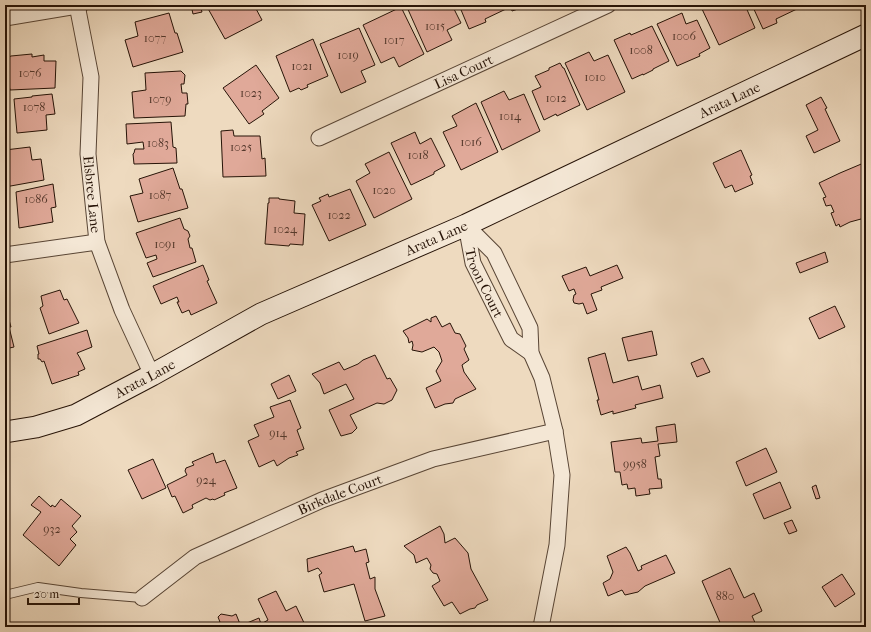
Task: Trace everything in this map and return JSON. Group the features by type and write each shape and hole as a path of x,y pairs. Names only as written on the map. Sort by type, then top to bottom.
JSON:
{"street":[{"path":"5,18 78,5"},
{"name":"Elsbree Lane","path":"78,5 91,77 88,154 97,242 122,310 152,375"},
{"name":"Lisa Court","path":"319,138 608,5"},
{"name":"Arata Lane","path":"5,432 36,427 76,415 152,375 261,314 466,226 866,35"},
{"name":"Troon Court","path":"466,226 473,263 483,284 511,339 530,353"},
{"name":"Troon Court","path":"466,226 494,253 530,328 530,353 542,378 555,431 562,482 557,545 541,627"},
{"path":"5,255 97,242"},
{"name":"Birkdale Court","path":"142,598 196,557 322,500 434,459 555,431"}],"lane":[{"path":"5,595 38,588 142,598"}],"building":[{"path":"191,5 200,5 202,12 193,14"},
{"path":"206,5 254,5 262,20 225,39"},
{"path":"406,5 452,5 461,23 447,30 452,40 427,52"},
{"path":"459,5 504,5 506,9 485,19 486,22 469,29"},
{"path":"510,5 524,5 524,7 512,11"},
{"path":"710,5 745,5 755,28 719,45 702,9"},
{"path":"752,5 797,5 799,8 776,19 777,23 763,29"},
{"path":"401,7 424,54 399,67 394,57 381,63 363,25"},
{"path":"169,13 183,52 133,67 125,40 138,36 135,22"},
{"path":"682,13 686,24 697,20 710,48 699,54 700,56 677,66 657,24"},
{"path":"652,26 669,61 643,75 632,79 614,40"},
{"path":"359,28 375,65 361,71 366,82 341,93 320,44"},
{"path":"313,39 328,76 307,85 308,87 301,90 299,88 290,92 276,56"},
{"path":"589,52 594,61 608,55 625,92 587,110 565,63"},
{"path":"32,54 32,57 44,55 44,61 56,61 55,88 10,90 9,85 5,85 5,59 11,56"},
{"path":"560,63 564,68 580,105 557,116 556,114 544,120 532,91 541,87 535,76"},
{"path":"256,65 279,98 262,111 264,114 249,124 223,88"},
{"path":"181,71 185,75 184,84 181,84 182,93 187,93 188,104 186,104 185,116 134,118 132,92 146,90 145,73"},
{"path":"504,91 509,100 524,94 540,131 502,150 481,102"},
{"path":"52,94 55,114 46,115 47,130 17,133 14,99"},
{"path":"821,97 840,141 814,153 806,136 818,130 806,105"},
{"path":"476,103 498,152 461,170 443,132 457,126 452,116"},
{"path":"171,122 173,147 176,148 177,163 134,164 133,154 135,149 144,149 143,142 127,144 126,124"},
{"path":"233,130 234,136 260,136 262,159 265,158 266,176 223,177 221,131"},
{"path":"415,132 420,144 431,138 445,166 434,172 434,174 411,185 391,143"},
{"path":"30,147 32,160 41,159 44,180 5,187 5,150"},
{"path":"741,150 752,175 750,176 753,184 735,192 732,185 725,188 713,163"},
{"path":"389,152 412,199 374,218 356,181 370,173 365,164"},
{"path":"866,162 866,216 840,227 839,224 836,226 831,213 834,212 831,205 826,206 823,198 826,197 819,183"},
{"path":"173,168 188,208 138,222 130,196 143,193 139,179"},
{"path":"53,184 56,207 51,208 53,222 19,228 16,192"},
{"path":"350,189 366,225 329,241 312,205 321,201 319,198 328,194 329,197"},
{"path":"269,198 295,201 294,213 305,214 303,245 290,244 289,246 265,244"},
{"path":"180,218 184,229 188,231 190,236 188,239 190,248 192,248 196,262 153,277 147,263 157,259 156,255 146,258 136,233"},
{"path":"825,252 828,262 800,273 796,263"},
{"path":"203,265 209,280 207,281 217,303 191,315 189,310 182,313 177,302 179,302 177,297 161,304 153,286"},
{"path":"617,265 623,278 601,287 602,290 591,294 597,310 587,314 583,303 574,303 574,295 576,294 574,289 569,291 562,276 586,267 590,276"},
{"path":"60,290 64,300 67,299 79,323 49,334 40,308 43,306 41,296"},
{"path":"835,306 845,327 819,339 809,318"},
{"path":"5,309 11,327 9,327 14,347 5,349"},
{"path":"436,316 442,327 450,323 455,333 460,334 466,346 464,349 469,360 462,365 464,372 476,389 455,399 453,403 435,408 426,388 441,381 436,371 442,361 439,352 434,347 422,352 412,350 412,341 409,343 408,338 403,331 427,319 431,322 431,318"},
{"path":"87,330 92,347 77,353 85,369 78,372 79,375 52,384 44,361 42,362 38,359 39,354 37,346"},
{"path":"652,331 657,355 628,361 622,338"},
{"path":"605,353 613,383 638,376 642,390 660,385 663,398 635,405 636,408 613,414 613,411 601,415 597,400 599,400 588,358"},
{"path":"375,355 387,379 390,378 397,390 392,400 384,404 377,403 350,415 357,428 352,433 341,436 329,410 354,399 346,384 324,394 320,383 312,374 339,362 344,370"},
{"path":"703,358 710,372 697,377 691,363"},
{"path":"289,375 296,391 278,399 271,384"},
{"path":"290,400 301,428 297,430 304,449 296,452 298,455 289,458 277,466 274,460 259,467 248,441 259,436 254,425 274,417 270,407"},
{"path":"675,424 677,442 658,444 660,456 655,457 658,479 661,479 662,488 649,489 650,494 636,496 635,488 628,489 627,484 622,485 620,472 615,472 611,442 641,438 642,443 658,441 656,427"},
{"path":"766,448 777,472 746,486 736,462"},
{"path":"213,453 216,463 225,460 237,488 224,493 225,495 214,500 206,498 192,505 193,508 183,513 175,496 172,497 167,485 187,475 185,471 186,468 194,465 192,462"},
{"path":"153,459 166,488 142,499 128,470"},
{"path":"780,482 791,508 764,519 753,494"},
{"path":"816,485 820,498 816,499 812,487"},
{"path":"39,496 51,507 52,505 55,507 61,499 81,516 72,526 77,532 70,539 76,545 59,566 23,535 41,512 31,505"},
{"path":"792,520 797,531 789,534 784,523"},
{"path":"440,526 444,534 445,543 455,538 468,553 471,569 488,600 477,605 475,608 460,614 452,602 444,606 432,586 440,581 437,574 433,573 430,569 431,565 427,558 416,563 414,555 404,546"},
{"path":"353,546 355,552 366,549 369,562 366,563 370,579 375,577 375,589 385,616 365,621 354,584 324,592 319,575 322,573 318,568 308,572 307,559"},
{"path":"626,547 638,571 642,569 641,566 666,555 675,573 645,586 638,592 625,595 622,590 608,596 603,583 610,579 613,572 607,556"},
{"path":"730,568 744,598 754,593 762,611 752,616 757,627 722,627 702,581"},
{"path":"842,574 855,594 835,607 822,587"},
{"path":"276,591 286,611 296,606 306,627 248,627 247,623 259,618 261,624 268,620 258,599"},
{"path":"221,614 232,616 236,614 240,624 242,623 244,627 219,627 217,623 220,622 218,617"}]}
